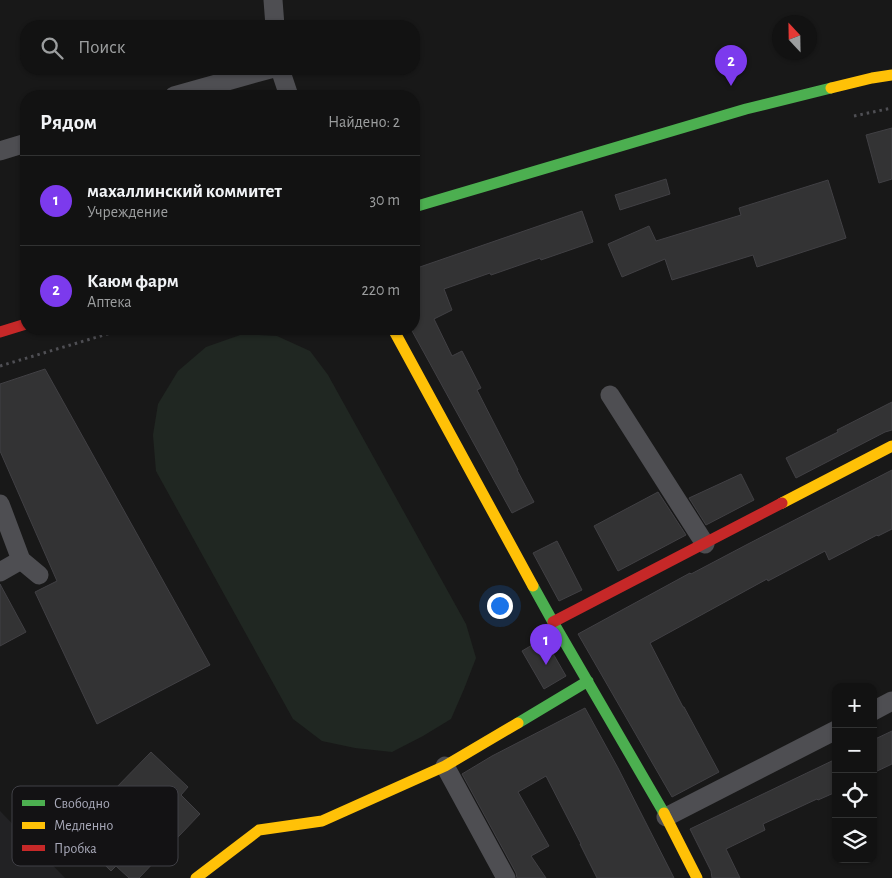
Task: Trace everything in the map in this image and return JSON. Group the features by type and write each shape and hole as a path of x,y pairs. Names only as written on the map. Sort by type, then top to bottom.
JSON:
{"street":[{"path":"273,0 275,20"},
{"path":"195,90 249,75"},
{"path":"282,75 287,90"},
{"path":"420,205 746,109 872,78 892,75"},
{"path":"0,151 20,144"},
{"path":"0,332 20,326"},
{"path":"396,335 553,622 666,817 697,878"},
{"path":"610,395 705,544"},
{"path":"553,622 892,446"},
{"path":"0,504 22,560 39,575"},
{"path":"0,572 22,560"},
{"path":"196,878 259,830 322,821 445,766 588,681"},
{"path":"877,709 892,701"},
{"path":"666,817 832,732"},
{"path":"445,766 506,878"}],"path":[{"path":"854,116 892,108"},
{"path":"0,366 104,335"}],"shaded area":[{"path":"240,335 260,335 277,336 310,351 328,375 466,624 476,658 451,719 392,752 355,748 322,741 293,719 156,471 153,435 158,404 178,371 206,347"},
{"path":"0,811 12,823 12,866 53,866 65,878 0,878"}],"building":[{"path":"892,128 892,179 879,183 866,135"},
{"path":"666,179 670,194 620,210 615,195"},
{"path":"828,180 846,238 757,267 753,255 672,280 665,259 622,277 608,244 649,226 656,241 741,215 739,208"},
{"path":"582,211 593,242 541,260 540,258 444,289 452,310 434,319 452,356 462,351 481,388 477,390 534,502 512,513 414,335 420,335 420,267"},
{"path":"45,369 210,665 97,724 35,592 57,581 0,451 0,384"},
{"path":"892,402 892,430 796,478 786,458"},
{"path":"892,470 892,529 829,560 825,551 768,581 767,579 650,643 719,772 672,797 578,634 690,573"},
{"path":"741,474 754,500 706,525 689,498"},
{"path":"658,492 686,535 618,571 594,526"},
{"path":"557,541 582,590 559,601 533,553"},
{"path":"0,584 26,632 0,646"},
{"path":"544,638 566,676 544,689 522,651"},
{"path":"585,708 674,878 597,878 546,776 518,792 549,846 531,856 546,878 517,878 462,774 492,756"},
{"path":"892,731 892,764 877,771 877,738"},
{"path":"151,752 188,787 181,795 200,814 178,837 178,786 118,786"},
{"path":"832,761 832,794 763,824 765,830 726,849 740,878 712,878 711,871 690,829"},
{"path":"106,866 116,866 111,871"},
{"path":"116,866 150,866 139,878 129,878"}],"traffic: fast":[{"path":"420,205 746,109 831,88"},
{"path":"533,586 664,813"},
{"path":"518,723 588,681"}],"traffic: slow":[{"path":"831,88 892,75"},
{"path":"396,335 533,586"},
{"path":"782,503 892,446"},
{"path":"196,878 259,830 322,821 445,766 518,723"},
{"path":"664,813 697,878"}],"traffic: jam":[{"path":"0,332 20,326"},
{"path":"553,622 782,503"}],"place":[{"name":"Каюм фарм","path":"731,86"},
{"name":"махаллинский коммитет","path":"546,665"}]}
